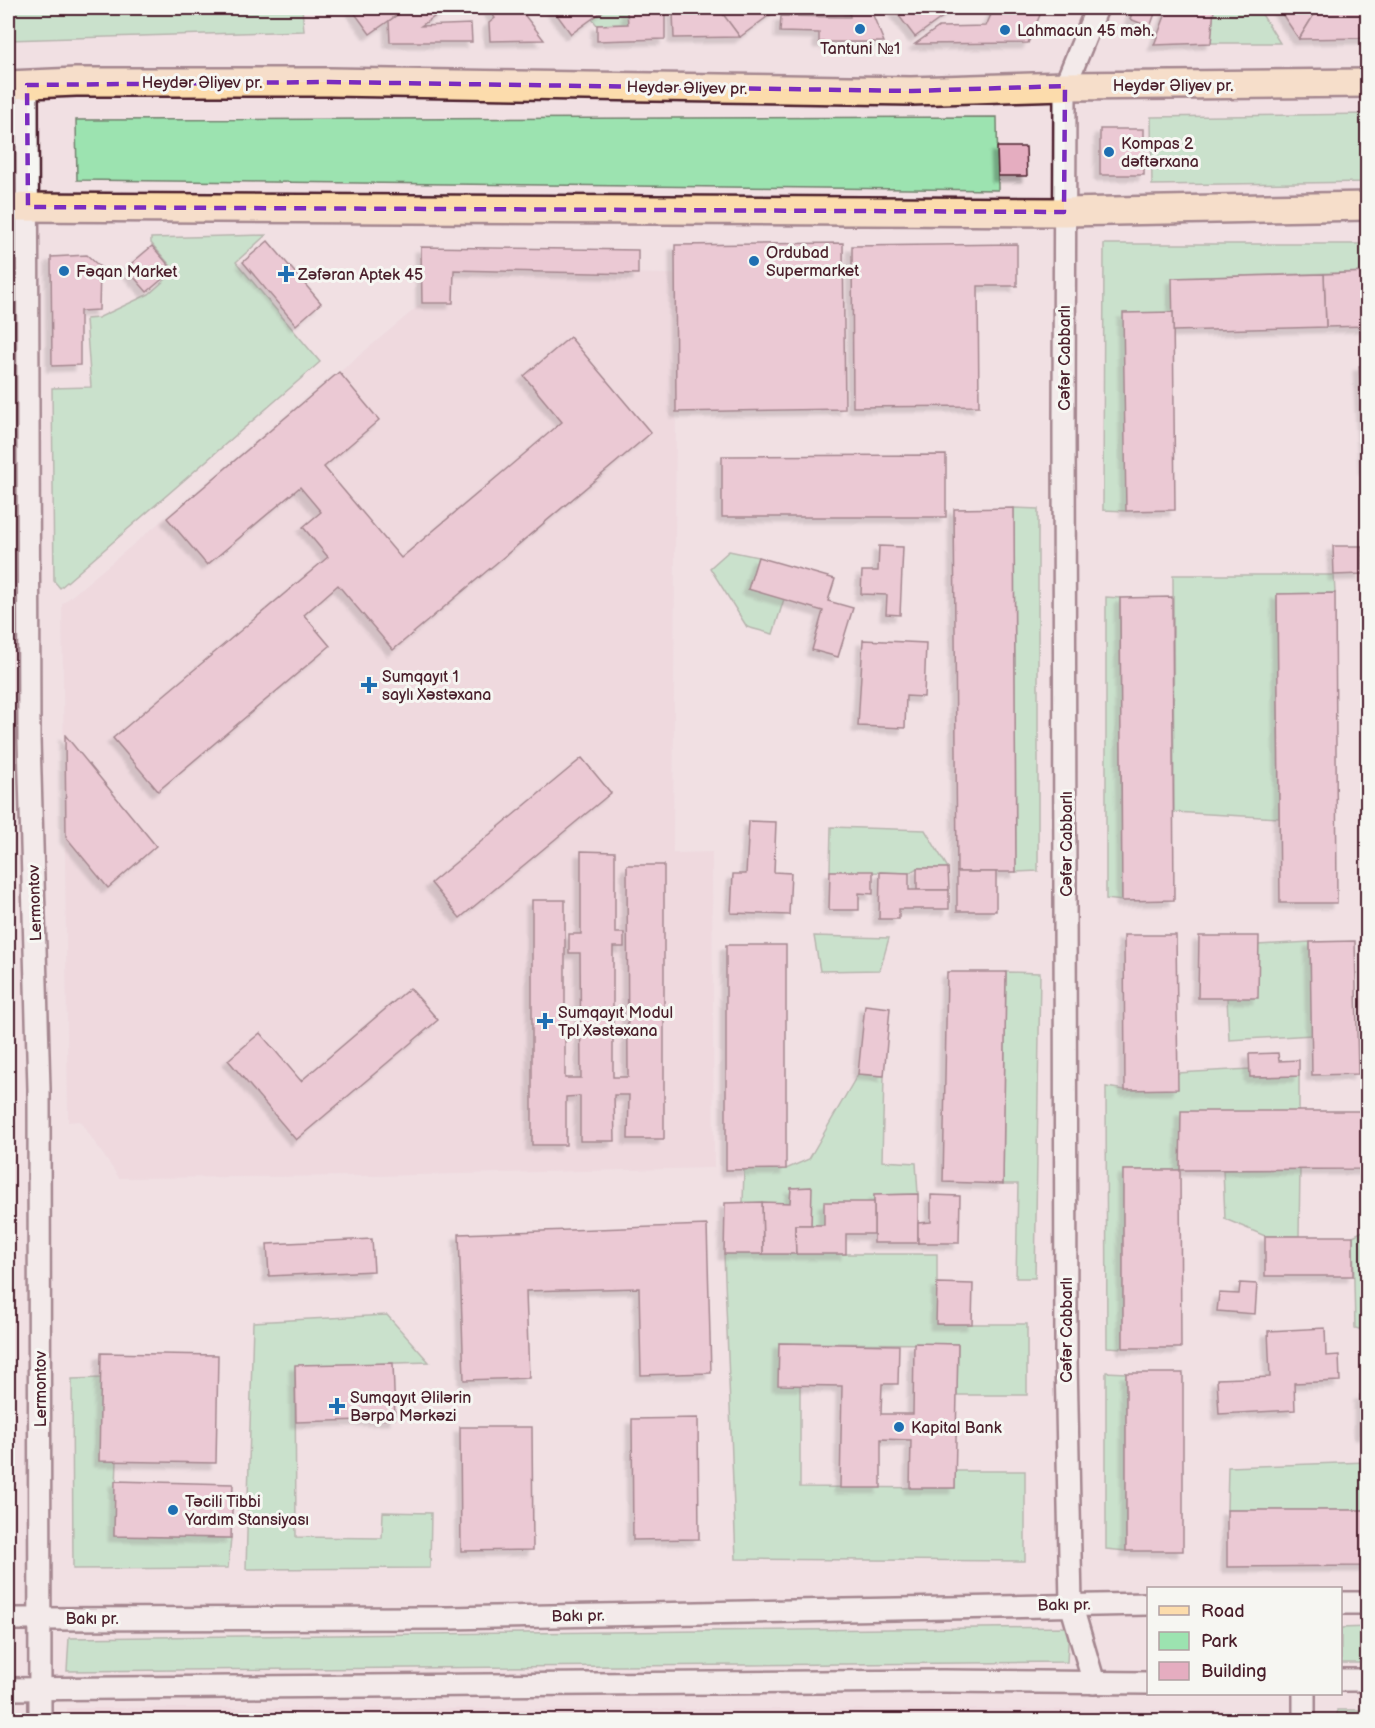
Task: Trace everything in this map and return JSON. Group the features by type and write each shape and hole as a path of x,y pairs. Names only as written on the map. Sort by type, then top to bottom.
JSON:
{"main road":[{"name":"Heydər Əliyev pr.","path":"17,85 76,82 329,82 911,91 1065,86 1368,83"},
{"path":"18,207 1064,212 1368,206"}],"street":[{"name":"Cəfər Cabbarlı","path":"1094,1683 1071,1604 1066,1359 1064,212 1065,86 1097,8"},
{"name":"Lermontov","path":"17,85 29,740 39,1089 40,1720"},
{"path":"1342,1603 1368,1603"},
{"name":"Bakı pr.","path":"8,1619 470,1617 1147,1604"},
{"path":"1342,1680 1368,1680"},
{"path":"8,1689 931,1681 1147,1683"},
{"path":"1304,1695 1304,1720"}],"highlighted area":[{"path":"329,82 911,91 1065,86 1064,212 28,207 27,85"}],"shaded area":[{"name":"Sumqayıt 1 saylı Xəstəxana","path":"454,270 675,274 673,853 712,852 714,1168 377,1176 119,1178 80,1121 68,1122 62,604 422,303 452,303"},
{"path":"67,1708 1281,1710 1281,1720 66,1720"}],"green space":[{"path":"8,8 302,8 304,31 8,40"},
{"path":"607,8 718,8 720,10 627,12 628,24 597,25 592,19"},
{"path":"1214,8 1258,8 1280,43 1211,43"},
{"path":"1367,114 1367,182 1152,185 1151,117"},
{"path":"997,117 998,190 77,180 76,120"},
{"path":"266,235 236,262 320,362 60,588 54,581 52,388 91,387 86,319 98,318 149,294 175,271 151,243 151,238"},
{"path":"1104,244 1367,244 1367,272 1173,278 1173,312 1126,511 1103,510"},
{"path":"1014,508 1038,509 1038,871 1016,872"},
{"path":"729,551 758,557 749,589 784,599 773,634 747,627 710,568"},
{"path":"1173,575 1334,575 1335,593 1277,594 1279,818 1174,812"},
{"path":"1106,597 1120,598 1122,901 1106,899"},
{"path":"831,827 925,830 948,868 917,868 909,873 830,871"},
{"path":"814,936 889,938 880,970 820,971"},
{"path":"1310,942 1312,1035 1229,1040 1227,998 1258,945"},
{"path":"1006,972 1040,973 1035,1278 1016,1278 1018,1184 1003,1184"},
{"path":"1250,1069 1250,1077 1299,1076 1299,1111 1180,1170 1123,1170 1123,1348 1107,1347 1106,1087 1125,1090 1177,1073"},
{"path":"858,1074 884,1076 882,1161 916,1163 918,1194 874,1195 874,1202 824,1225 811,1225 811,1187 791,1188 790,1203 743,1203 744,1169 786,1169 809,1159"},
{"path":"1300,1169 1299,1236 1265,1236 1225,1219 1223,1170"},
{"path":"1367,1229 1367,1331 1355,1328 1353,1236"},
{"path":"724,1254 937,1254 937,1324 1027,1324 1027,1395 957,1395 958,1344 779,1343 800,1385 800,1487 955,1488 955,1471 1025,1471 1025,1561 736,1559"},
{"path":"387,1315 429,1362 295,1366 296,1537 382,1538 383,1512 431,1513 430,1568 246,1569 253,1322"},
{"path":"1106,1372 1126,1373 1126,1551 1106,1549"},
{"path":"101,1378 117,1461 114,1536 231,1538 228,1568 73,1569 72,1379"},
{"path":"1367,1462 1367,1510 1227,1510 1228,1467"},
{"path":"1069,1627 1067,1662 67,1671 69,1638"},
{"path":"1367,1627 1367,1663 1342,1663 1342,1628"},
{"path":"1337,1710 1367,1710 1367,1720 1337,1720"}],"building":[{"path":"351,8 407,8 370,34"},
{"path":"407,8 447,8 421,26 471,24 472,42 390,42 389,21"},
{"path":"488,8 519,8 544,40 490,41 489,23 495,18"},
{"path":"552,8 607,8 571,34"},
{"path":"718,8 779,8 740,37"},
{"path":"849,8 870,8 884,42 819,42 819,33 780,32 781,16 850,17"},
{"path":"893,8 955,8 915,37"},
{"path":"994,8 1008,10 1009,8 1043,8 1028,43 915,44 939,27 986,26"},
{"path":"1134,8 1157,8 1150,27 1130,19"},
{"path":"1168,8 1214,8 1211,43 1154,45"},
{"path":"1278,8 1318,8 1299,39"},
{"path":"1318,8 1368,8 1368,38 1299,39"},
{"path":"665,10 665,39 597,41 597,25 628,24 627,11"},
{"path":"720,10 740,37 674,38 673,12"},
{"path":"1100,129 1144,129 1144,175 1100,175"},
{"path":"997,147 1026,147 1027,176 998,176"},
{"path":"268,241 321,303 296,325 243,262"},
{"path":"843,243 845,409 676,412 675,245"},
{"path":"1017,244 1017,286 978,286 979,406 853,407 852,246"},
{"path":"152,246 173,270 147,292 126,268"},
{"path":"421,247 638,250 638,274 454,270 453,303 422,303"},
{"path":"87,255 100,267 99,310 80,311 80,365 52,366 51,257"},
{"path":"1368,272 1368,326 1326,327 1324,274"},
{"path":"1324,274 1326,327 1173,331 1172,278"},
{"path":"1173,312 1175,510 1126,511 1123,313"},
{"path":"570,337 651,433 393,650 338,585 304,615 330,646 158,791 113,738 328,557 303,527 321,512 300,487 207,565 167,518 339,372 379,420 324,467 401,558 562,422 524,376"},
{"path":"1368,365 1368,468 1365,468 1359,366"},
{"path":"946,455 946,517 722,517 722,456"},
{"path":"1014,508 1016,872 957,872 954,509"},
{"path":"879,546 903,547 900,615 886,614 887,595 861,594 862,571 878,571"},
{"path":"1333,546 1362,546 1362,574 1334,575"},
{"path":"758,557 835,579 828,601 853,608 838,657 812,650 823,611 748,589"},
{"path":"1335,593 1337,903 1280,903 1277,594"},
{"path":"1172,597 1174,900 1122,901 1120,598"},
{"path":"863,640 926,643 924,697 906,696 905,728 858,726"},
{"path":"65,735 156,846 108,888 66,837"},
{"path":"582,758 611,793 460,918 431,883"},
{"path":"749,821 776,822 774,872 791,873 789,915 731,913 733,874 746,874"},
{"path":"581,851 615,852 615,933 624,933 624,947 613,947 613,1077 628,1077 627,865 664,865 664,1139 628,1139 629,1095 614,1095 615,1141 580,1141 580,1096 566,1097 566,1145 532,1145 532,900 565,900 565,1078 581,1078 580,953 569,953 569,934 581,934"},
{"path":"917,868 948,868 949,890 917,890"},
{"path":"830,871 873,871 873,894 859,893 859,910 829,910"},
{"path":"880,872 909,873 909,890 949,890 949,909 899,909 899,919 879,919"},
{"path":"957,872 996,872 996,911 957,911"},
{"path":"1124,935 1176,935 1178,1089 1125,1090"},
{"path":"1199,936 1259,936 1258,998 1198,998"},
{"path":"1355,941 1358,1074 1312,1075 1310,942"},
{"path":"726,945 786,945 786,1169 726,1170"},
{"path":"947,972 1006,972 1003,1184 943,1182"},
{"path":"410,988 438,1020 296,1140 228,1060 260,1033 301,1081"},
{"path":"865,1005 890,1008 884,1076 858,1074"},
{"path":"1278,1053 1279,1061 1299,1060 1299,1076 1250,1077 1249,1054"},
{"path":"1181,1111 1368,1111 1368,1169 1180,1170"},
{"path":"1123,1170 1180,1170 1181,1348 1123,1348"},
{"path":"812,1187 811,1225 795,1225 796,1254 763,1254 762,1202 790,1203 791,1188"},
{"path":"918,1194 918,1243 874,1243 874,1195"},
{"path":"931,1195 960,1196 959,1243 918,1243 918,1223 931,1222"},
{"path":"762,1202 763,1254 724,1254 725,1203"},
{"path":"824,1202 874,1202 874,1234 846,1234 846,1254 796,1254 795,1225 824,1225"},
{"path":"707,1225 711,1373 641,1375 639,1288 526,1291 529,1378 464,1380 459,1234"},
{"path":"1265,1236 1353,1236 1353,1276 1265,1276"},
{"path":"372,1239 374,1271 269,1276 267,1244"},
{"path":"937,1283 973,1284 972,1324 936,1324"},
{"path":"1240,1283 1257,1284 1255,1314 1217,1311 1219,1293 1239,1294"},
{"path":"1325,1328 1326,1356 1339,1355 1340,1381 1294,1383 1295,1410 1219,1414 1217,1379 1270,1377 1268,1331"},
{"name":"Kapital Bank","path":"779,1343 899,1345 898,1384 882,1384 881,1414 913,1414 914,1343 958,1344 955,1488 910,1488 911,1440 881,1439 881,1488 840,1488 842,1386 778,1385"},
{"path":"101,1353 218,1355 216,1463 99,1461"},
{"path":"393,1363 395,1419 296,1422 295,1365"},
{"path":"1126,1373 1183,1373 1183,1551 1126,1551"},
{"path":"1360,1395 1368,1395 1368,1434 1360,1434"},
{"path":"698,1418 699,1539 633,1540 632,1419"},
{"path":"460,1427 532,1427 533,1550 461,1551"},
{"name":"Təcili Tibbi Yardım Stansiyası","path":"115,1481 233,1484 231,1538 114,1536"},
{"path":"1227,1510 1368,1510 1368,1566 1227,1567"}],"place":[{"name":"Tantuni №1","path":"860,29"},
{"name":"Lahmacun 45 mәh.","path":"1005,30"},
{"name":"Kompas 2 dəftərxana","path":"1109,152"},
{"name":"Ordubad Supermarket","path":"754,261"},
{"name":"Fəqan Market","path":"64,271"},
{"name":"Zəfəran Aptek 45","path":"286,274"},
{"name":"Sumqayıt 1 saylı Xəstəxana","path":"369,685"},
{"name":"Sumqayıt Modul Tpl Xəstəxana","path":"545,1021"},
{"name":"Sumqayıt Əlilərin Bərpa Mərkəzi","path":"337,1406"},
{"name":"Kapital Bank","path":"899,1427"},
{"name":"Təcili Tibbi Yardım Stansiyası","path":"173,1510"}]}
